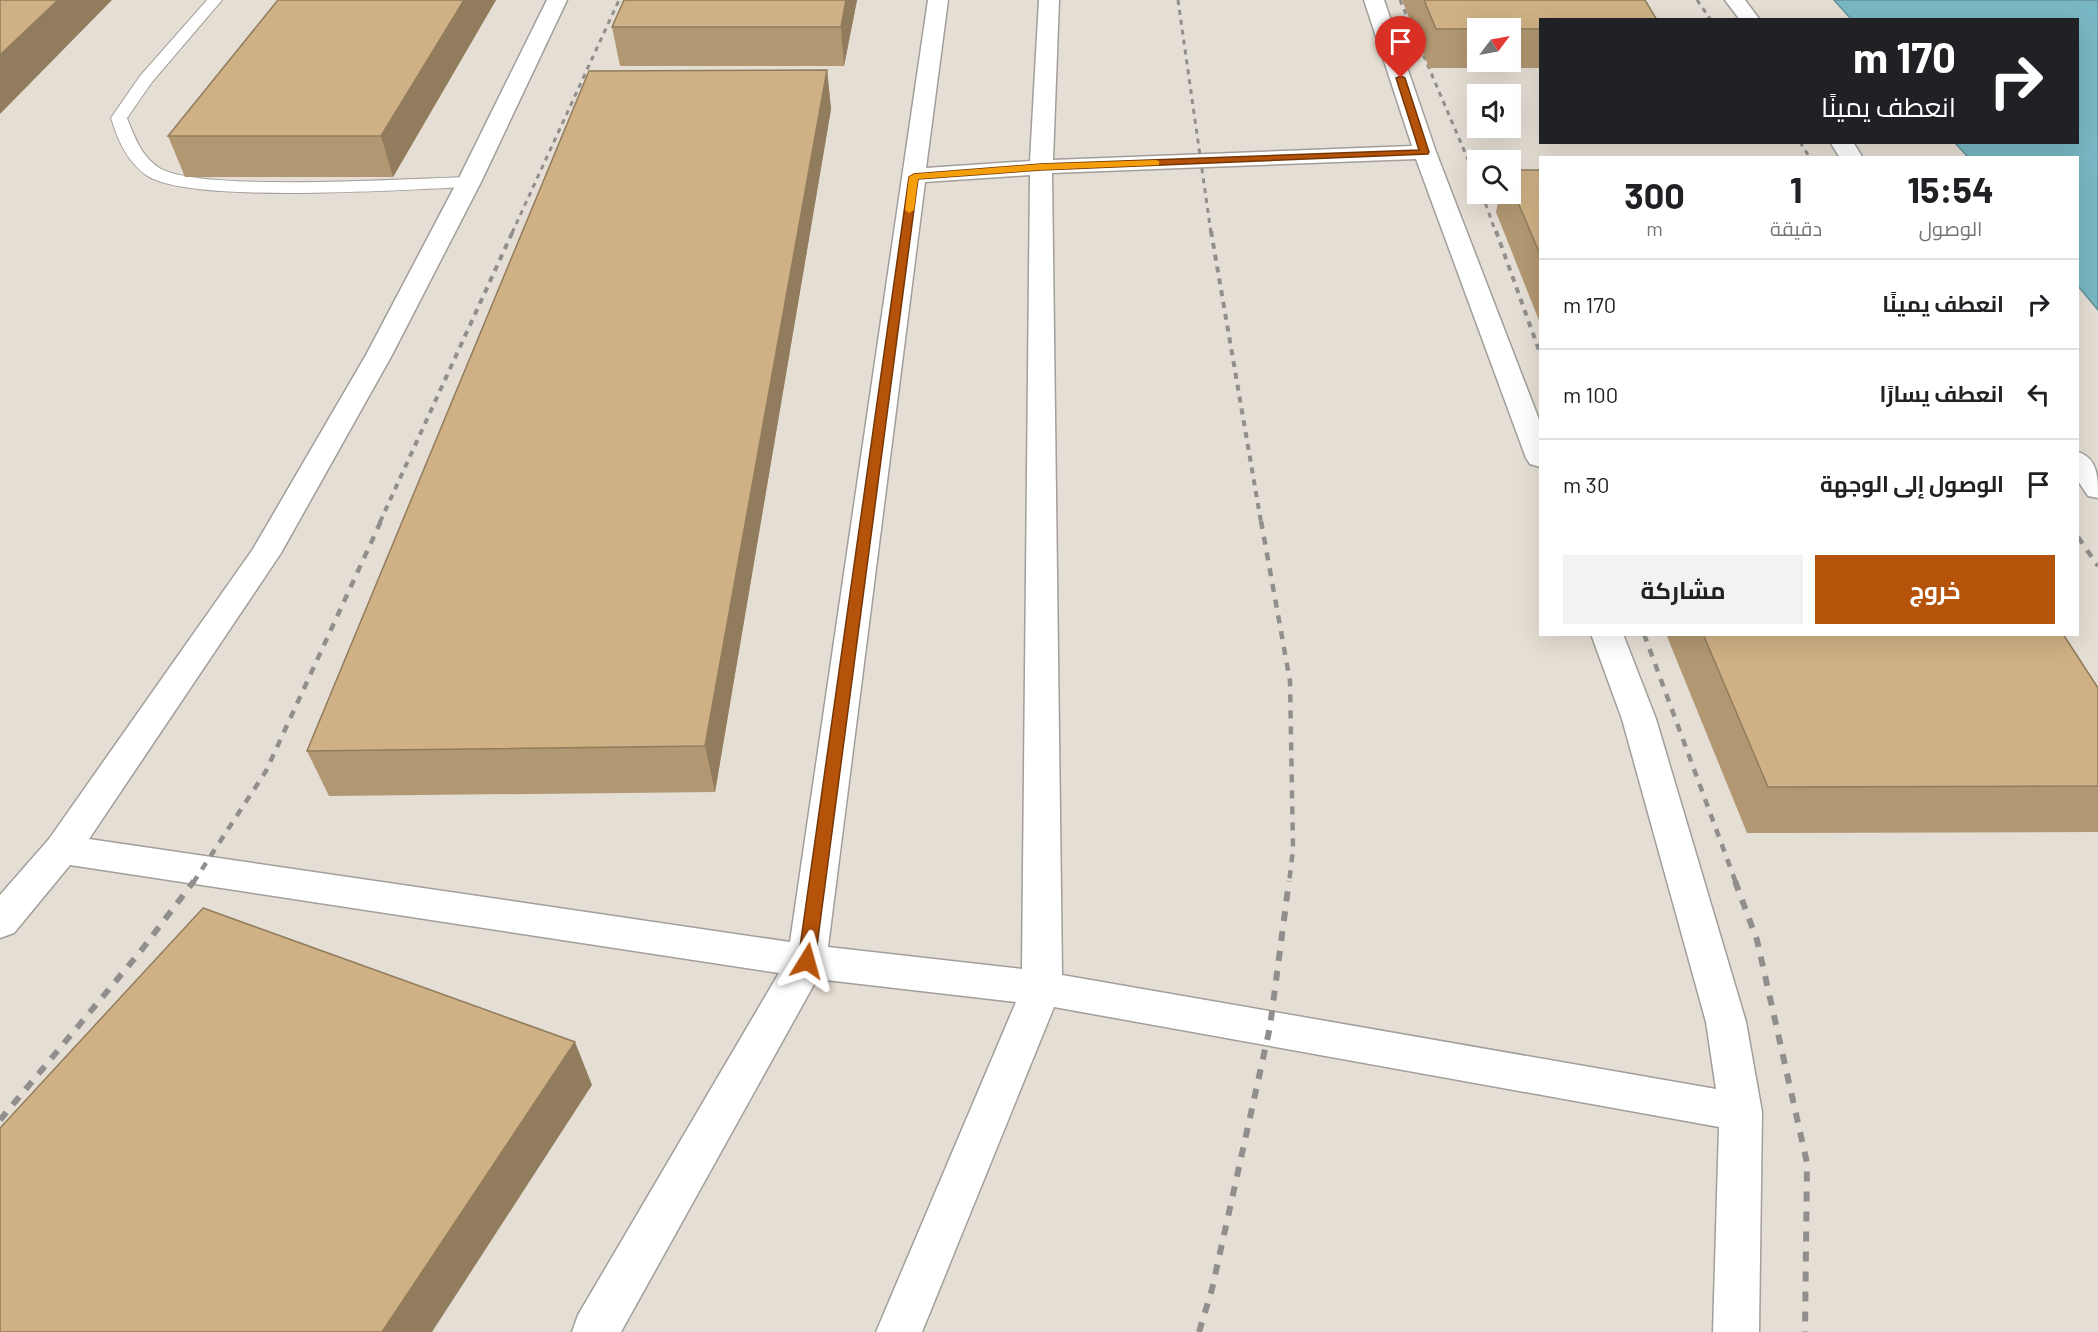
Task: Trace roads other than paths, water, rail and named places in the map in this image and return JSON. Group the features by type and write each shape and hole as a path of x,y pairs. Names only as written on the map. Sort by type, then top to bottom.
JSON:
{"street":[{"path":"0,922 62,849 266,553 380,355 469,182 557,0"},
{"path":"595,1332 807,961 938,0"},
{"path":"899,1332 1042,988 1041,167 1049,0"},
{"path":"1374,0 1425,152 1539,455"},
{"path":"1735,0 1748,18"},
{"path":"914,177 1041,167 1425,152"},
{"path":"2079,462 2098,489"},
{"path":"1608,636 1639,719 1726,1022 1741,1112 1736,1332"},
{"path":"62,849 807,961 1042,988 1741,1112"}],"lane":[{"path":"215,0 146,79 119,118 130,149 153,172 180,182 225,186 469,182"}],"water":[{"path":"1834,0 2098,0 2098,310 2079,287 2079,156 1967,156 1956,144 2079,144 2079,18 1850,18"}],"railway":[{"path":"512,233 619,0"},
{"path":"1178,0 1211,233"},
{"path":"1400,0 1467,157"},
{"path":"1697,0 1710,18"},
{"path":"1801,144 1809,156"},
{"path":"1486,204 1496,233"},
{"path":"380,522 513,231"},
{"path":"1211,231 1261,522"},
{"path":"1496,231 1539,350"},
{"path":"193,883 266,771 381,521"},
{"path":"1261,521 1290,681 1293,849 1289,883"},
{"path":"2079,538 2098,566"},
{"path":"1645,636 1736,883"},
{"path":"0,1120 140,952 194,881"},
{"path":"1199,1332 1212,1289 1270,1027 1289,881"},
{"path":"1735,881 1757,940 1807,1163 1805,1332"}]}
